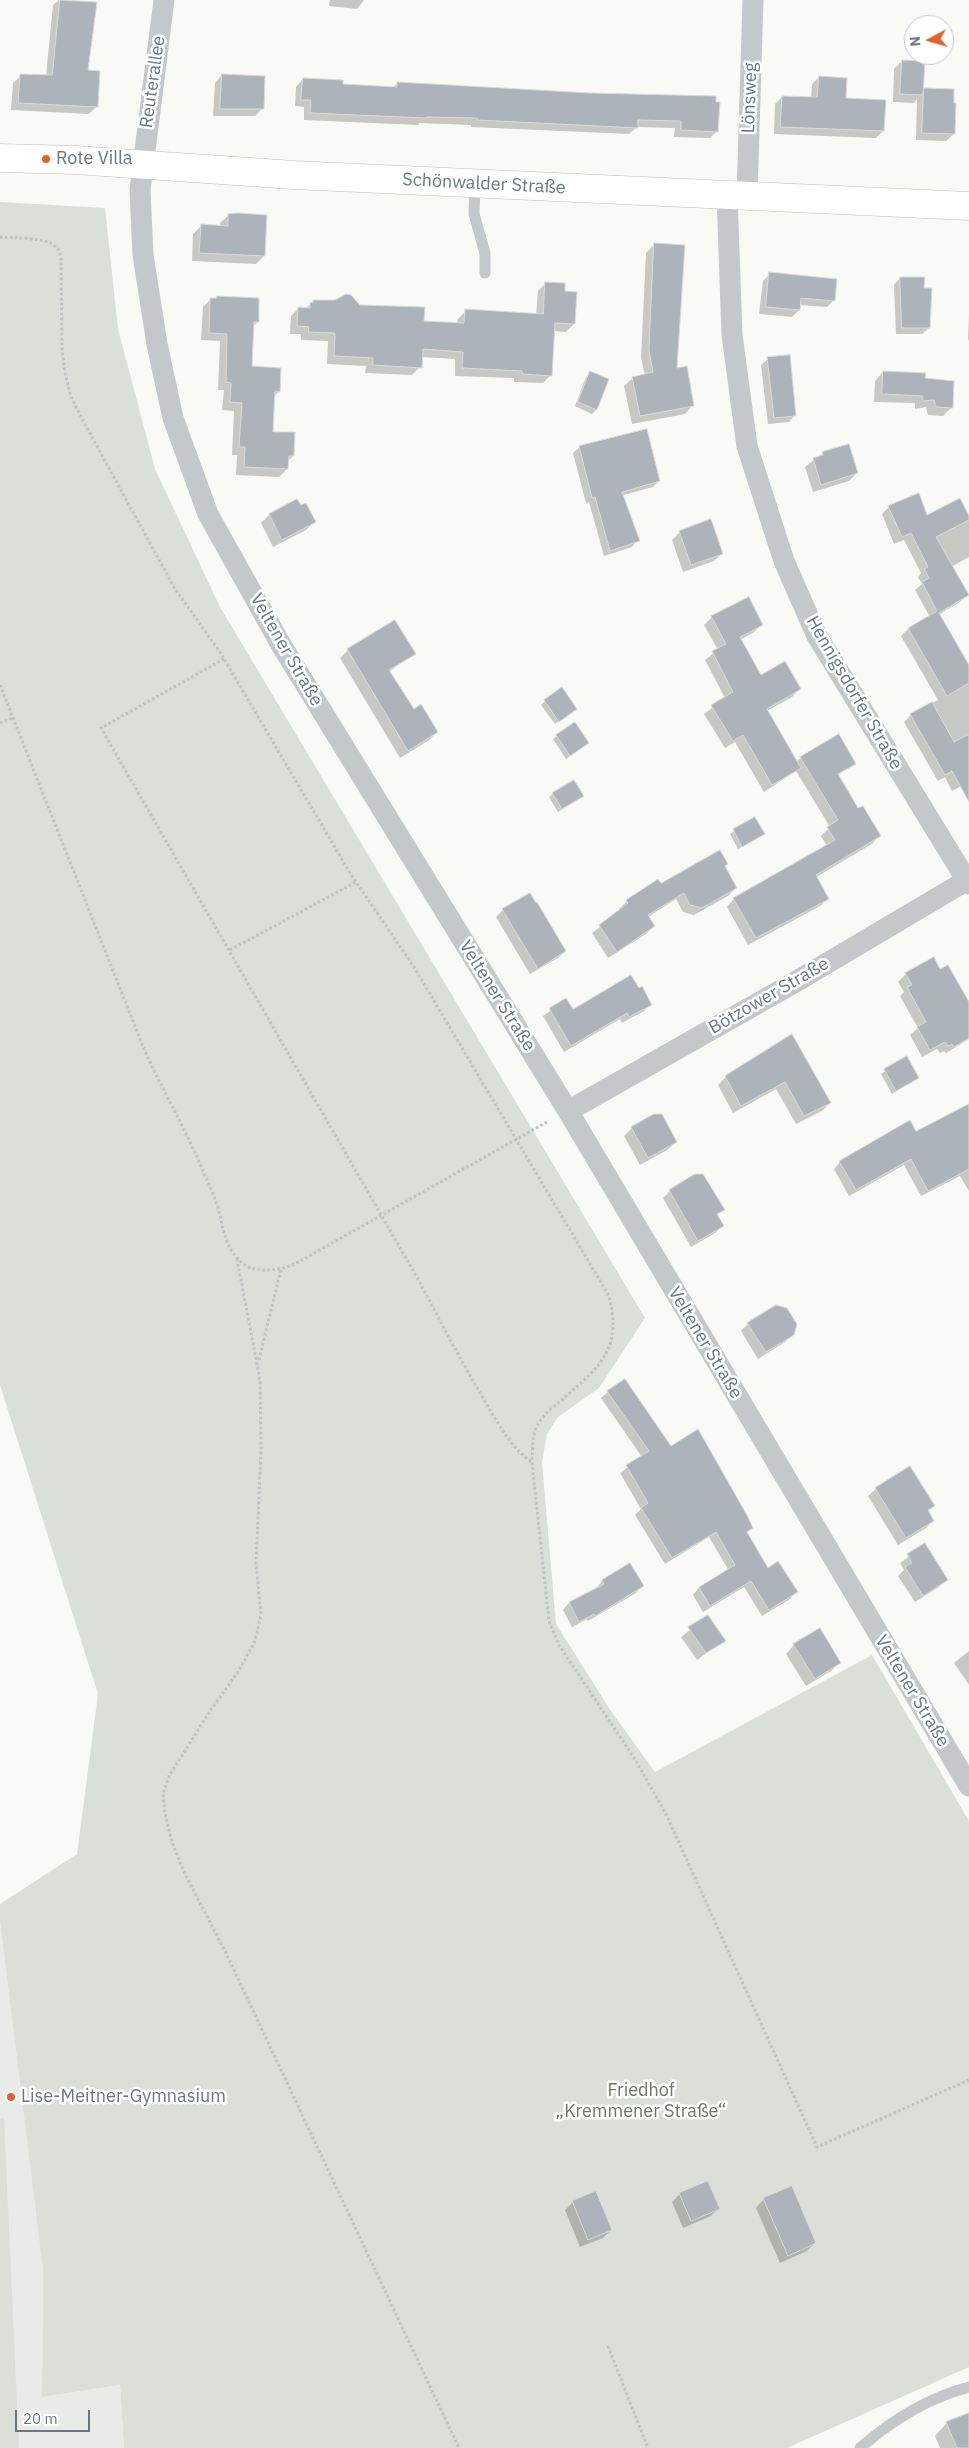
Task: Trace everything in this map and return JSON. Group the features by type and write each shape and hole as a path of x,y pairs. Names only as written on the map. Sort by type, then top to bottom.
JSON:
{"main road":[{"name":"Schönwalder Straße","path":"0,158 474,183 969,206"}],"street":[{"name":"Reuterallee","path":"143,165 164,0"},
{"name":"Lönsweg","path":"737,195 753,0"},
{"name":"Veltener Straße","path":"143,165 140,190 142,255 156,344 173,418 208,514 280,643 568,1111 969,1786"},
{"name":"Hennigsdorfer Straße","path":"737,195 732,335 747,446 784,561 817,636 968,881"},
{"name":"Bötzower Straße","path":"568,1111 968,881"}],"lane":[{"path":"474,183 474,214 485,253 485,273"},
{"path":"860,2448 883,2428 913,2409 943,2394 969,2387"}],"path":[{"path":"0,237 51,242 57,247 61,258 62,349 71,397 175,589 224,659 356,882 414,968 609,1296 614,1315 613,1338 609,1350 581,1383 540,1422 533,1436 532,1462 549,1621 559,1645 636,1760 666,1814 817,2147 969,2080"},
{"path":"224,659 101,728 230,950 379,1215 418,1279 466,1370 508,1440 532,1462"},
{"path":"0,685 144,1049 162,1089 186,1134 218,1208 226,1241 237,1259 249,1268 262,1271 282,1269 293,1265 514,1138 568,1111"},
{"path":"0,723 13,718"},
{"path":"230,950 356,882"},
{"path":"237,1259 241,1288 258,1364 261,1424 256,1563 261,1615 255,1641 238,1672 210,1710 169,1776 163,1794 165,1814 172,1842 184,1872 226,1953 459,2448"},
{"path":"258,1364 282,1269"},
{"path":"608,2346 648,2448"}],"shaded area":[{"name":"Lise-Meitner-Gymnasium","path":"0,1922 43,2271 42,2397 120,2385 124,2448 0,2448"}],"green space":[{"name":"Friedhof „Kremmener Straße“","path":"0,202 105,208 118,329 155,469 220,607 645,1318 599,1388 558,1417 547,1434 542,1462 556,1624 611,1711 655,1772 872,1655 969,1821 969,2367 787,2448 124,2448 120,2385 42,2397 43,2271 0,1922 0,1904 77,1854 98,1694 0,1385"},
{"path":"0,2118 4,2118 19,2448 0,2448"}],"building":[{"path":"60,0 97,2 88,70 100,71 98,107 18,103 20,74 52,75"},
{"path":"902,60 904,60 904,65 925,65 923,95 900,94"},
{"path":"222,74 265,76 264,109 220,109"},
{"path":"819,76 847,78 846,98 886,100 884,131 780,127 782,96 817,97"},
{"path":"303,78 343,80 343,84 397,87 397,82 590,93 716,96 716,102 720,102 718,132 681,130 681,121 638,120 638,128 477,120 477,118 426,118 310,113 311,100 301,100"},
{"path":"924,88 954,89 954,103 956,103 955,134 922,133"},
{"path":"228,214 267,215 265,256 199,253 201,224 228,226"},
{"path":"654,243 685,245 677,368 687,366 694,406 640,416 632,377 653,372 649,350"},
{"path":"769,272 837,279 835,301 801,298 800,310 766,307"},
{"path":"900,277 925,277 924,288 932,288 930,328 902,328"},
{"path":"545,282 565,283 565,291 577,292 575,324 555,323 552,376 522,374 522,371 462,368 463,352 423,349 422,368 373,365 373,358 334,356 335,333 308,332 309,327 297,326 298,307 310,308 310,302 313,303 313,300 335,300 346,294 351,295 360,305 425,307 424,321 464,323 465,309 543,314"},
{"path":"217,296 259,298 259,322 254,322 252,366 281,368 280,392 275,391 273,432 295,432 294,456 289,456 288,469 244,467 245,447 239,447 242,403 230,402 231,383 226,382 227,334 209,333 210,298 216,298"},
{"path":"790,355 796,416 774,418 767,357"},
{"path":"590,371 609,379 597,410 578,402"},
{"path":"883,371 926,373 925,378 954,381 953,408 936,407 934,400 923,401 923,396 882,394"},
{"path":"647,429 660,481 622,492 640,541 610,551 595,497 592,498 579,446"},
{"path":"849,444 858,473 821,485 813,458 823,455 822,452"},
{"path":"919,493 927,515 960,498 969,516 969,520 936,537 969,595 939,613 969,665 969,683 947,696 908,628 937,611 922,582 929,578 924,569 928,567 911,533 902,537 888,506"},
{"path":"297,499 301,505 306,503 316,522 282,540 269,514"},
{"path":"711,519 723,554 691,565 679,531"},
{"path":"749,597 763,625 740,637 761,675 785,661 801,689 767,709 801,768 772,785 743,735 733,741 711,705 733,692 712,651 726,644 711,616"},
{"path":"395,620 416,654 389,670 414,709 421,704 438,732 408,751 347,649"},
{"path":"562,687 577,709 559,722 544,700"},
{"path":"932,702 954,742 969,734 969,802 952,771 945,775 910,714"},
{"path":"575,722 589,743 570,756 556,735"},
{"path":"839,734 856,764 838,774 858,808 863,806 881,836 816,875 829,899 756,938 733,898 835,840 827,827 838,820 800,757"},
{"path":"574,780 584,796 562,809 552,793"},
{"path":"755,817 765,834 742,847 733,829"},
{"path":"720,850 728,864 725,866 737,888 702,908 690,905 684,893 648,915 655,926 617,952 599,925 628,903 626,900 658,879 661,883"},
{"path":"530,893 566,951 538,969 502,909"},
{"path":"934,957 940,969 948,965 969,1002 969,1038 954,1047 952,1044 948,1046 945,1042 930,1050 917,1027 926,1022 907,987 912,985 905,973"},
{"path":"631,975 639,988 642,986 652,1005 629,1017 627,1013 571,1046 549,1008 566,998 573,1009"},
{"path":"792,1034 831,1103 804,1116 785,1082 741,1106 725,1076"},
{"path":"907,1056 919,1078 896,1091 884,1069"},
{"path":"969,1104 969,1169 928,1191 911,1159 856,1190 839,1161 910,1120 916,1131"},
{"path":"654,1114 662,1114 677,1142 648,1158 631,1127"},
{"path":"695,1174 703,1174 725,1210 717,1214 724,1226 698,1241 669,1190"},
{"path":"776,1305 787,1308 797,1324 794,1335 766,1352 747,1323"},
{"path":"625,1379 671,1446 698,1429 748,1517 753,1528 747,1532 768,1568 778,1561 798,1592 769,1610 751,1581 710,1606 699,1587 735,1565 716,1532 672,1558 641,1508 648,1503 626,1465 649,1451 607,1391"},
{"path":"910,1466 935,1506 928,1510 934,1521 906,1538 875,1488"},
{"path":"925,1543 948,1580 923,1596 905,1567 912,1563 907,1554"},
{"path":"630,1563 644,1586 595,1616 594,1614 579,1622 569,1602 604,1584 602,1580"},
{"path":"708,1615 726,1641 706,1653 688,1627"},
{"path":"820,1628 841,1663 815,1679 793,1644"},
{"path":"708,2181 720,2209 691,2221 679,2193"},
{"path":"792,2186 816,2243 788,2256 763,2198"},
{"path":"596,2191 612,2230 588,2240 572,2201"},
{"path":"969,2413 969,2448 957,2448 946,2422"}],"place":[{"name":"Rote Villa","path":"46,159"},
{"name":"Lise-Meitner-Gymnasium","path":"11,2097"}]}
